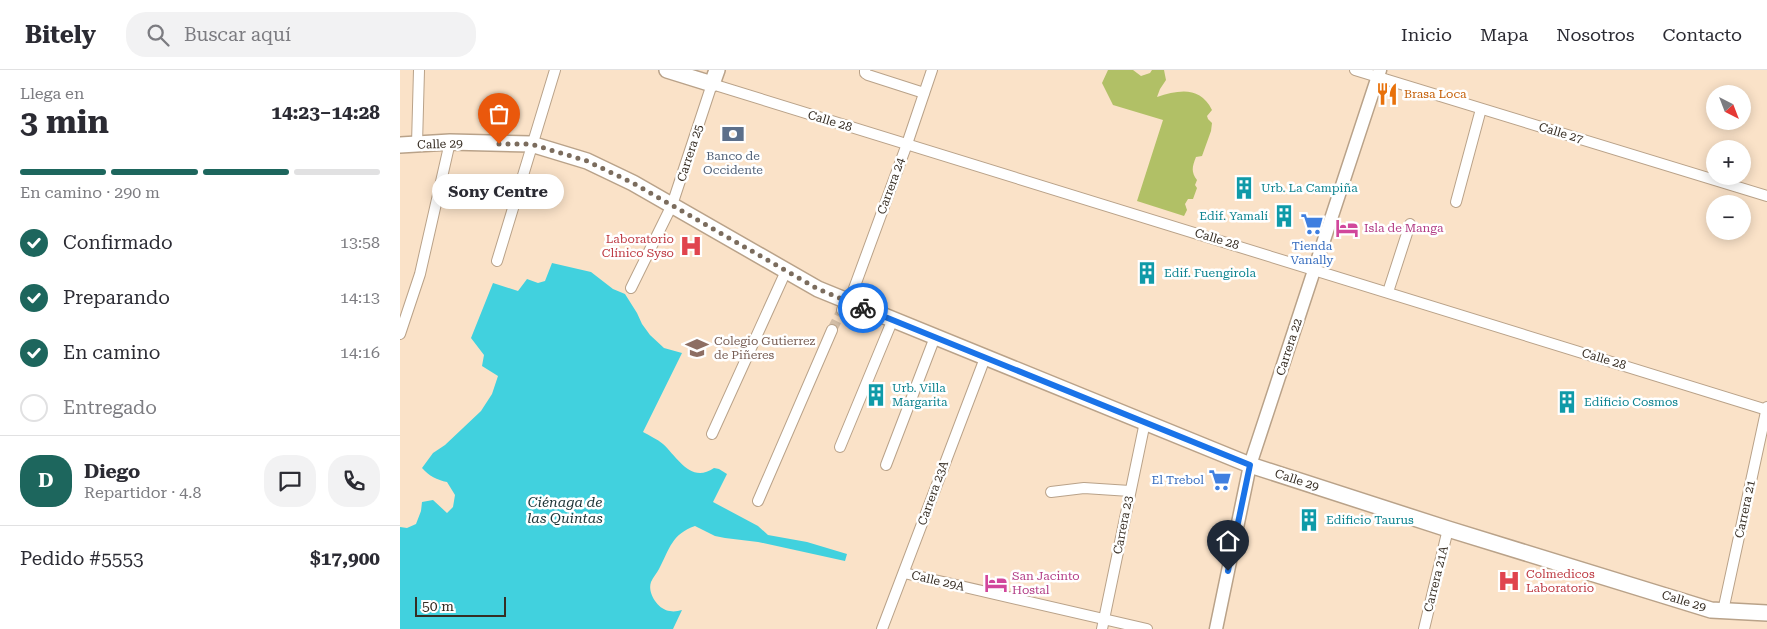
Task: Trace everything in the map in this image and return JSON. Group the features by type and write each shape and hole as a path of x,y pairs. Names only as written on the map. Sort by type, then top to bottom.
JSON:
{"main road":[{"name":"Calle 28","path":"667,70 714,77"},
{"name":"Calle 29","path":"400,145 450,142 531,144 587,161 633,183 846,304 935,337 1250,465 1448,529 1711,610 1767,613"}],"street":[{"path":"417,144 419,70"},
{"path":"497,261 555,70"},
{"path":"865,70 865,73 868,75 924,92"},
{"name":"Carrera 24","path":"846,304 907,144 932,70"},
{"name":"Calle 27","path":"1355,70 1378,73 1482,109 1767,196"},
{"name":"Carrera 22","path":"1216,629 1250,465 1378,73"},
{"name":"Calle 28","path":"714,77 907,144 1767,409"},
{"name":"Carrera 25","path":"631,288 672,205 714,77"},
{"path":"1456,202 1482,109"},
{"path":"400,334 420,274 450,142"},
{"path":"1388,292 1410,224"},
{"path":"712,434 786,271"},
{"path":"840,447 892,320"},
{"path":"758,501 832,330"},
{"path":"886,465 935,337"},
{"name":"Carrera 23A","path":"882,629 984,358"},
{"name":"Carrera 21","path":"1723,611 1767,409"},
{"name":"Carrera 23","path":"1103,624 1145,422"},
{"path":"1051,492 1084,488 1130,492"},
{"name":"Carrera 21A","path":"1424,629 1448,529"},
{"name":"Calle 29A","path":"904,573 1103,624 1147,629"}],"green space":[{"path":"1108,70 1133,70 1141,76 1150,73 1152,70 1164,70 1166,80 1157,97 1181,92 1195,93 1207,102 1212,110 1207,116 1212,123 1211,131 1202,156 1196,157 1193,167 1197,188 1193,199 1188,199 1185,204 1187,210 1184,216 1137,201 1163,120 1113,105 1102,83"}],"water":[{"name":"Ciénaga de las Quintas","path":"552,263 591,272 613,289 625,294 650,335 664,348 682,353 643,432 663,444 680,462 692,471 698,473 706,472 714,468 727,474 713,502 758,526 768,535 807,542 847,554 845,561 758,542 715,536 695,526 681,533 672,543 650,586 654,600 661,608 670,611 682,610 673,629 400,629 400,527 407,528 416,524 422,502 433,500 447,513 453,507 455,495 447,482 433,477 422,468 433,453 445,445 481,411 492,394 498,376 482,366 484,355 471,338 493,283 518,291 527,279 538,283 545,281"}],"tunnel":[{"path":"832,330 842,310"}],"way so far":[{"path":"499,144 531,144 587,161 633,183 818,289 863,308"}],"place":[{"name":"Brasa Loca","path":"1387,94"},
{"name":"Banco de Occidente","path":"733,134"},
{"name":"Sony Centre","path":"499,144"},
{"name":"Urb. La Campiña","path":"1244,188"},
{"name":"Edif. Yamalí","path":"1284,216"},
{"name":"Tienda Vanally","path":"1312,224"},
{"name":"Isla de Manga","path":"1347,228"},
{"name":"Laboratorio Clínico Syso","path":"691,246"},
{"name":"Edif. Fuengirola","path":"1147,273"},
{"name":"Colegio Gutierrez de Piñeres","path":"697,348"},
{"name":"Urb. Villa Margarita","path":"876,395"},
{"name":"Edificio Cosmos","path":"1567,402"},
{"name":"El Trebol","path":"1220,480"},
{"name":"Edificio Taurus","path":"1309,520"},
{"name":"Colmedicos Laboratorio","path":"1509,581"},
{"name":"San Jacinto Hostal","path":"996,583"}],"route":[{"path":"863,308 1250,465 1228,571"}]}
